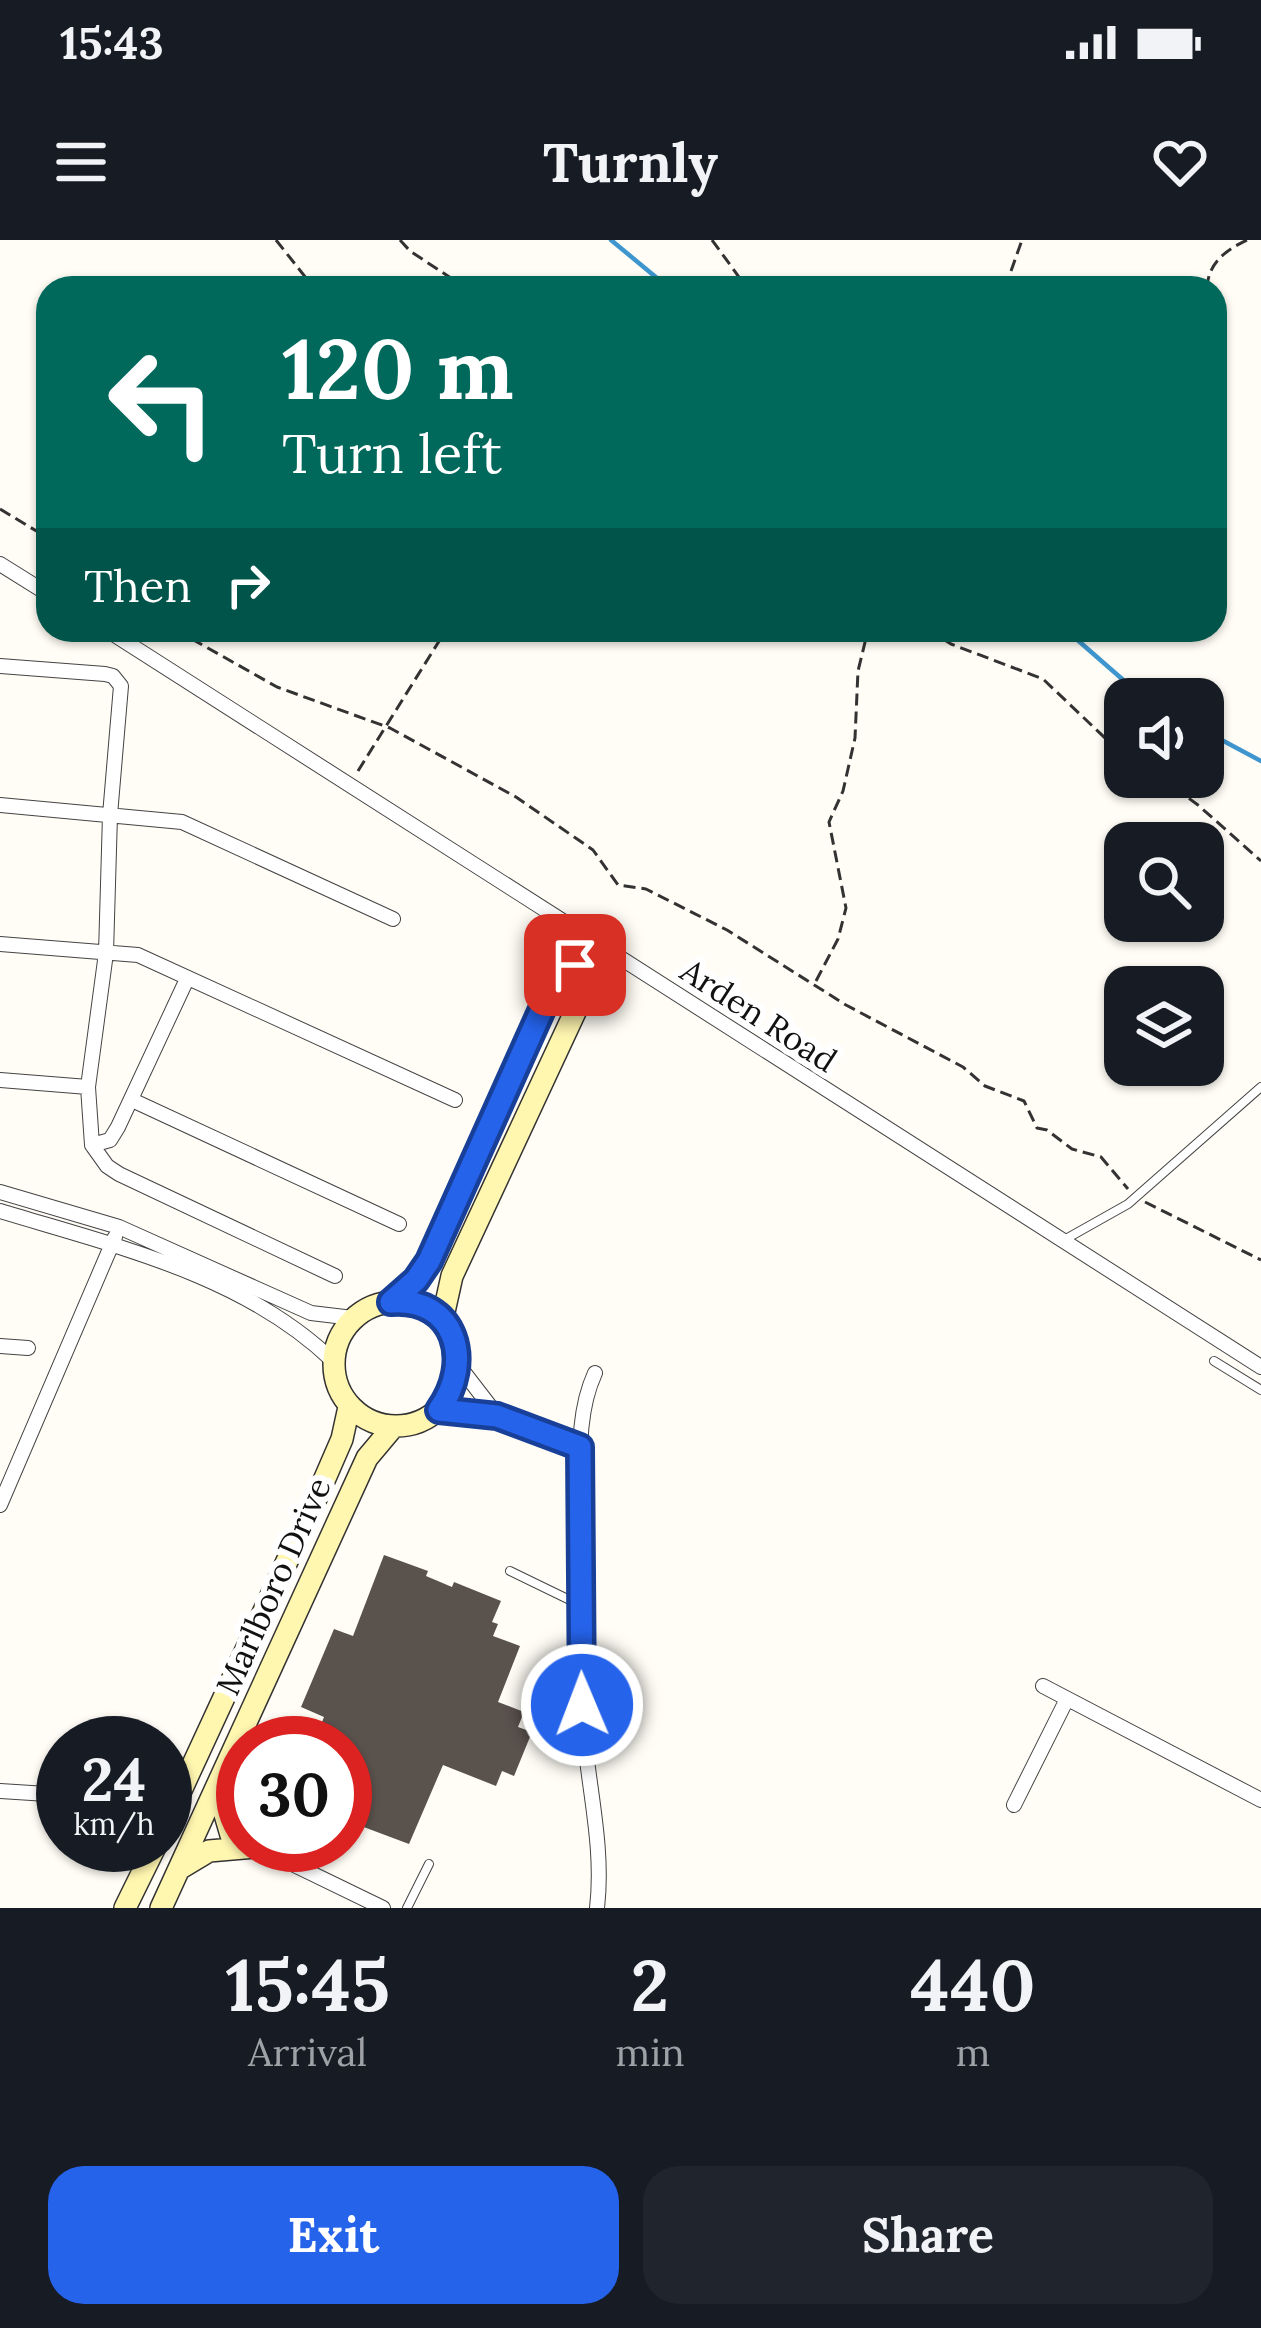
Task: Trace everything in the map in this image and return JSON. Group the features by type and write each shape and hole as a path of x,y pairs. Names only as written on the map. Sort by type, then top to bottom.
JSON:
{"main road":[{"path":"391,1302 429,1261 557,976 569,966 582,966 589,982 452,1276 442,1321"},
{"path":"391,1302 422,1306 442,1321 455,1342 459,1366 453,1390 439,1410 418,1423 393,1426 369,1421 349,1406 337,1386 333,1361 338,1337 353,1318 374,1305 391,1302"},
{"name":"Marlboro Drive","path":"192,1762 319,1492 342,1439 349,1406"},
{"name":"Marlboro Drive","path":"249,1716 367,1458 393,1426"},
{"name":"Marlboro Drive","path":"192,1842 216,1790"},
{"path":"192,1826 200,1826"},
{"path":"125,1908 143,1872"},
{"name":"Marlboro Drive","path":"161,1908 178,1872"}],"street":[{"path":"0,564 36,586"},
{"name":"Arden Road","path":"126,642 1261,1367"},
{"path":"0,666 106,674 119,680 122,698 110,815 106,953 88,1087 92,1145 119,1174 335,1276"},
{"path":"0,805 182,822 393,919"},
{"path":"0,944 138,955 455,1100"},
{"path":"92,1145 110,1140 187,979"},
{"path":"0,1080 88,1087"},
{"path":"132,1100 399,1224"},
{"path":"0,1192 119,1227 310,1313 353,1318"},
{"path":"0,1211 173,1266 275,1314 333,1361"},
{"path":"0,1505 119,1227"},
{"path":"0,1346 28,1348"},
{"path":"459,1366 497,1416"},
{"path":"595,1373 585,1404 580,1447 579,1604 584,1734 599,1860 597,1908"},
{"path":"439,1410 497,1416 580,1447"},
{"path":"1043,1686 1261,1800"},
{"path":"1015,1805 1066,1699"},
{"path":"0,1791 36,1793"},
{"path":"200,1826 216,1831"},
{"path":"309,1872 383,1908"}],"lane":[{"path":"1063,1241 1136,1198 1261,1087"},
{"path":"1214,1361 1261,1390"},
{"path":"510,1570 579,1604"},
{"path":"407,1908 429,1864"}],"path":[{"path":"276,240 304,276"},
{"path":"400,240 448,276"},
{"path":"712,240 738,276"},
{"path":"1010,276 1022,240"},
{"path":"1208,276 1226,250 1247,240"},
{"path":"0,509 36,531"},
{"path":"197,642 278,687 390,728 516,797 593,850 618,885 646,889 673,902 963,1066 985,1086 1024,1101 1037,1128 1072,1149 1101,1157 1136,1198 1261,1260"},
{"path":"350,786 438,642"},
{"path":"815,982 838,939 846,908 829,823 843,790 855,738 857,671 865,642"},
{"path":"948,642 1043,679 1104,737"},
{"path":"1188,798 1261,861"}],"building":[{"path":"384,1555 428,1571 426,1576 452,1587 454,1582 501,1601 492,1622 498,1624 493,1636 520,1646 498,1702 524,1712 518,1727 532,1732 514,1776 502,1771 496,1786 443,1765 409,1844 372,1830 372,1716 322,1716 301,1707 334,1629 353,1636"}],"waterway":[{"path":"611,240 654,276"},
{"path":"1080,642 1121,678"},
{"path":"1224,741 1261,761"}],"route":[{"path":"575,965 557,976 429,1261 391,1302 422,1306 442,1321 455,1342 459,1366 453,1390 439,1410 497,1416 580,1447 582,1705"}]}
